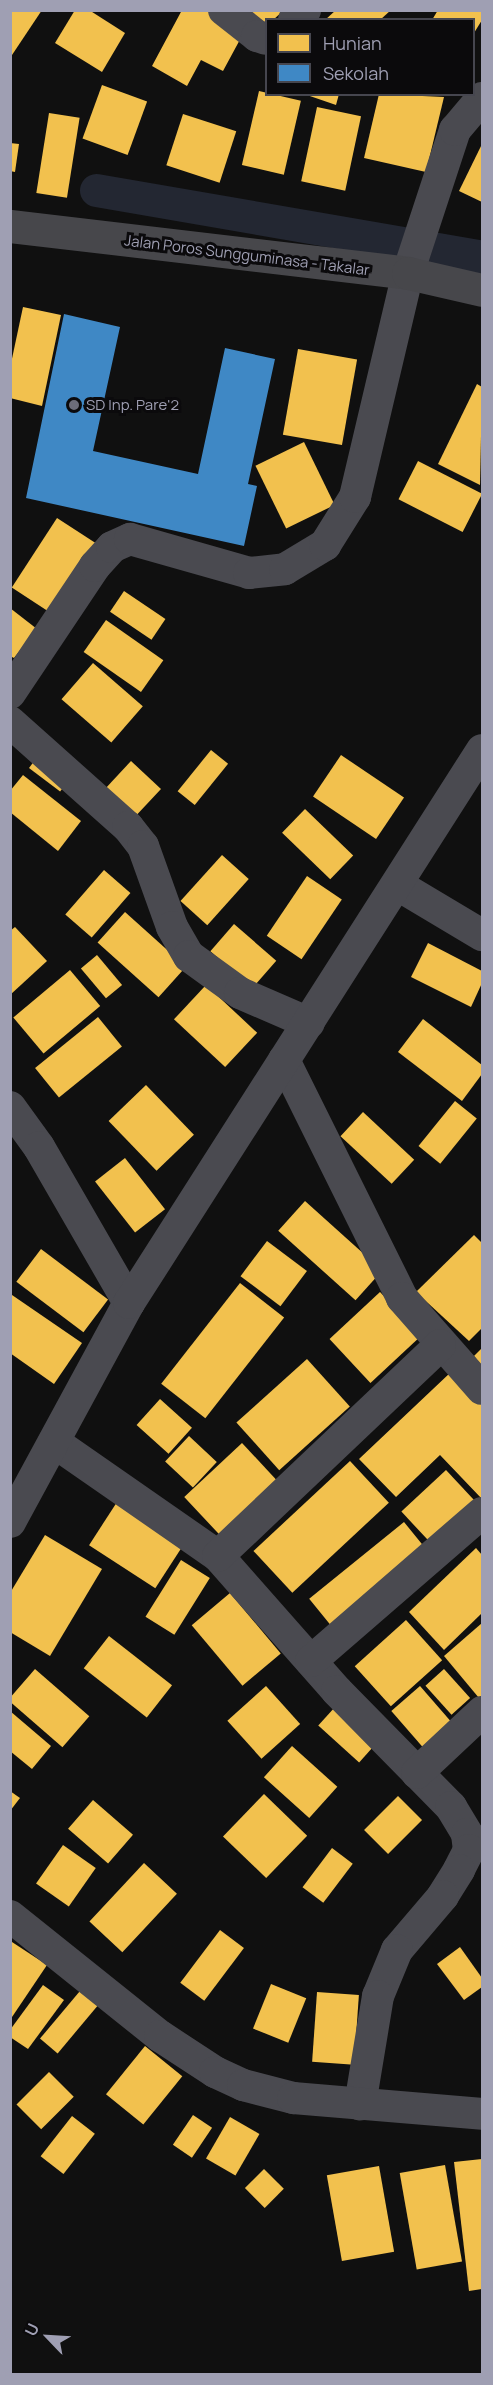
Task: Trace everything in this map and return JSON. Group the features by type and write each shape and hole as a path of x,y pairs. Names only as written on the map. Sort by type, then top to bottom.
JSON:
{"highway":[{"name":"Jalan Poros Sungguminasa - Takalar","path":"10,226 415,249 483,290"}],"street":[{"path":"224,10 257,36 265,38"},
{"path":"10,693 95,566 112,547 129,539 249,573 285,569 325,545 355,497 415,249 455,130 483,98"},
{"path":"10,722 128,827 143,846 171,927 189,956 240,993 309,1023"},
{"path":"10,1522 129,1303 483,750"},
{"path":"398,885 483,935"},
{"path":"284,1060 393,1282 440,1345 483,1389"},
{"path":"10,1107 39,1147 129,1303"},
{"path":"219,1556 440,1345"},
{"path":"54,1442 219,1556 311,1661 451,1807 467,1834 469,1850 443,1896 397,1950 378,1996 360,2105"},
{"path":"311,1661 483,1513"},
{"path":"417,1773 483,1712"},
{"path":"10,1917 160,2036 215,2072 243,2085 293,2098 483,2114"}],"building: Hunian":[{"path":"10,10 42,10 10,58"},
{"path":"75,10 89,10 125,33 102,72 55,43"},
{"path":"182,10 214,10 243,34 223,71 201,60 187,86 152,66"},
{"path":"248,10 284,10 275,18 265,18 265,24"},
{"path":"336,10 391,10 382,18 327,18"},
{"path":"438,10 482,10 482,20 475,31 475,18 433,18"},
{"path":"102,85 147,101 128,155 83,139"},
{"path":"259,91 265,92 265,96 281,96 301,101 284,175 242,165"},
{"path":"310,96 338,96 336,105"},
{"path":"379,96 444,97 426,172 364,158"},
{"path":"317,107 361,116 345,191 301,181"},
{"path":"49,113 80,118 67,198 36,193"},
{"path":"183,114 236,131 220,183 166,165"},
{"path":"10,143 19,144 15,172 10,171"},
{"path":"482,144 482,202 459,191"},
{"path":"23,307 61,315 42,406 10,398 10,368"},
{"path":"298,349 357,359 342,445 283,435"},
{"path":"477,384 482,387 480,485 438,464"},
{"path":"304,442 335,505 286,529 255,466"},
{"path":"418,461 482,494 463,532 398,499"},
{"path":"57,518 100,546 55,615 12,588"},
{"path":"124,591 165,619 151,640 110,612"},
{"path":"10,608 37,629 14,658 10,656"},
{"path":"106,620 163,660 141,692 84,652"},
{"path":"93,663 143,706 111,743 62,699"},
{"path":"211,750 228,764 195,805 178,791"},
{"path":"341,755 404,797 376,839 313,796"},
{"path":"35,760 66,783 60,791 29,768"},
{"path":"131,761 161,789 130,822 100,794"},
{"path":"23,775 81,821 58,851 10,812 10,791"},
{"path":"305,809 353,856 330,879 282,833"},
{"path":"222,855 249,879 207,925 181,901"},
{"path":"104,870 130,893 92,937 65,915"},
{"path":"307,876 342,899 302,959 267,936"},
{"path":"125,912 186,967 159,997 98,942"},
{"path":"234,924 276,961 253,988 210,951"},
{"path":"15,927 47,961 10,995 10,931"},
{"path":"428,943 482,971 482,983 471,1007 411,977"},
{"path":"97,955 122,985 106,998 81,968"},
{"path":"70,970 100,1006 44,1054 13,1018"},
{"path":"206,985 257,1033 225,1067 174,1019"},
{"path":"98,1017 122,1047 59,1098 35,1068"},
{"path":"423,1019 482,1065 482,1074 462,1101 398,1052"},
{"path":"146,1085 194,1135 157,1171 109,1121"},
{"path":"455,1101 477,1119 440,1164 418,1146"},
{"path":"363,1112 414,1160 392,1184 340,1136"},
{"path":"125,1158 165,1209 135,1233 95,1181"},
{"path":"305,1201 382,1271 356,1300 278,1231"},
{"path":"474,1235 482,1243 482,1328 469,1341 416,1292"},
{"path":"267,1241 307,1271 280,1306 241,1276"},
{"path":"41,1249 108,1300 83,1332 16,1282"},
{"path":"240,1283 284,1317 205,1418 161,1384"},
{"path":"380,1292 421,1336 370,1383 330,1339"},
{"path":"12,1295 82,1343 54,1384 10,1353"},
{"path":"482,1348 482,1366 474,1356"},
{"path":"307,1359 350,1407 279,1470 236,1423"},
{"path":"451,1372 482,1405 482,1499 440,1455 396,1497 359,1459"},
{"path":"160,1399 192,1428 169,1454 137,1425"},
{"path":"189,1436 217,1462 193,1488 165,1462"},
{"path":"242,1443 282,1486 224,1540 184,1497"},
{"path":"350,1461 389,1503 292,1593 253,1551"},
{"path":"446,1470 482,1509 438,1550 401,1512"},
{"path":"119,1499 185,1542 155,1588 89,1545"},
{"path":"404,1522 429,1553 334,1630 309,1599"},
{"path":"45,1535 102,1569 50,1656 10,1632 10,1593"},
{"path":"476,1548 482,1555 482,1613 444,1650 409,1612"},
{"path":"181,1560 210,1578 174,1635 145,1617"},
{"path":"230,1593 281,1654 242,1686 192,1625"},
{"path":"406,1620 442,1660 391,1706 355,1666"},
{"path":"482,1623 482,1695 479,1698 444,1656"},
{"path":"109,1636 172,1685 147,1718 84,1668"},
{"path":"35,1669 89,1716 62,1747 10,1702 10,1698"},
{"path":"444,1669 470,1698 452,1715 425,1686"},
{"path":"266,1686 300,1724 261,1759 227,1721"},
{"path":"420,1686 458,1730 429,1755 391,1711"},
{"path":"335,1707 376,1744 359,1762 318,1726"},
{"path":"10,1711 51,1746 32,1769 10,1751"},
{"path":"292,1746 337,1787 309,1818 264,1777"},
{"path":"10,1791 20,1798 10,1811"},
{"path":"264,1794 307,1836 266,1878 223,1836"},
{"path":"398,1796 422,1820 388,1854 364,1830"},
{"path":"93,1800 133,1835 108,1863 68,1829"},
{"path":"63,1845 96,1868 69,1906 36,1884"},
{"path":"332,1848 353,1864 323,1903 303,1887"},
{"path":"144,1863 177,1894 122,1952 89,1922"},
{"path":"220,1930 244,1948 204,2001 180,1983"},
{"path":"12,1942 47,1965 10,2020 10,1945"},
{"path":"460,1947 482,1978 482,1987 464,2000 437,1964"},
{"path":"271,1984 306,1998 288,2043 253,2029"},
{"path":"43,1985 64,2000 28,2049 10,2037 10,2030"},
{"path":"85,1985 103,2000 58,2053 40,2039"},
{"path":"317,1992 359,1995 354,2065 312,2062"},
{"path":"145,2046 182,2076 143,2124 106,2094"},
{"path":"49,2072 74,2097 41,2129 16,2105"},
{"path":"193,2115 212,2128 192,2158 173,2145"},
{"path":"72,2116 95,2134 63,2174 41,2156"},
{"path":"230,2117 259,2134 235,2176 206,2159"},
{"path":"482,2159 482,2289 469,2291 454,2162"},
{"path":"445,2165 462,2262 417,2269 400,2173"},
{"path":"379,2166 394,2252 342,2261 327,2175"},
{"path":"264,2169 284,2189 265,2208 245,2188"}],"building: Sekolah":[{"name":"SD Inp. Pare'2","path":"64,314 120,327 93,451 198,474 225,348 275,359 248,484 257,486 244,546 26,498"}],"waterway":[{"path":"96,190 482,257"}],"place":[{"name":"SD Inp. Pare'2","path":"74,405"}]}
